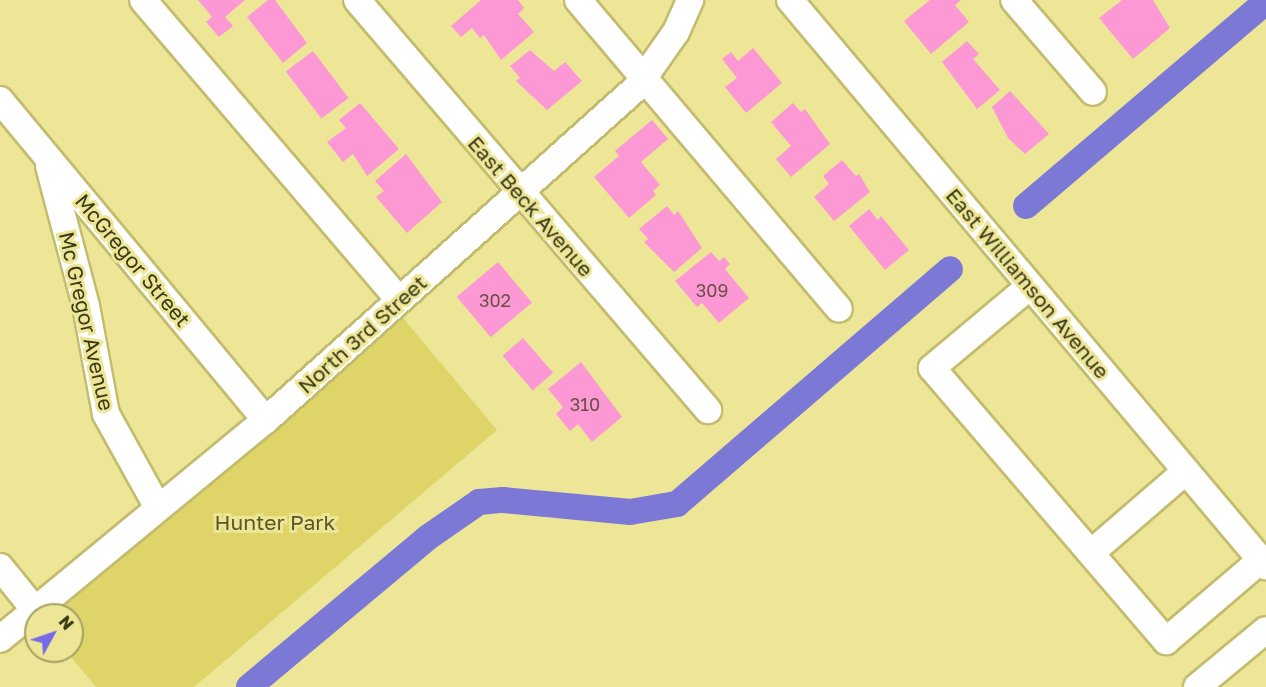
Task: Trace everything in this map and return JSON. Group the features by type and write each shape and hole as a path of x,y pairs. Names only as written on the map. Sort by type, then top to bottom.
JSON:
{"street":[{"path":"143,0 399,300"},
{"name":"East Beck Avenue","path":"357,0 520,194 708,410"},
{"path":"578,0 839,309"},
{"name":"North 3rd Street","path":"43,603 266,420 520,194 645,79 690,0"},
{"name":"East Williamson Avenue","path":"790,0 1264,563"},
{"path":"1014,0 1093,92"},
{"name":"McGregor Street","path":"0,100 266,420"},
{"name":"Mc Gregor Avenue","path":"48,160 86,306 106,414 158,508"},
{"path":"1030,286 932,368 1166,641 1264,563"},
{"path":"1091,553 1186,471"},
{"path":"0,567 28,603"},
{"name":"North 3rd Street","path":"0,639 24,619"},
{"path":"1197,687 1266,630"}],"green space":[{"name":"Hunter Park","path":"403,318 497,430 194,687 96,687 76,663 84,663 84,603 68,603"}],"building":[{"path":"198,0 245,0 225,17 233,26 219,37 206,22 212,17"},
{"path":"268,0 275,0 307,43 283,63 247,17"},
{"path":"481,0 518,0 524,8 518,14 534,32 501,60 484,35 480,38 472,28 461,37 451,26"},
{"path":"930,0 961,0 955,5 969,22 931,54 904,21"},
{"path":"1122,0 1153,0 1170,28 1133,59 1099,18"},
{"path":"967,41 979,54 973,59 1000,90 977,109 942,62"},
{"path":"753,48 782,83 746,113 725,87 737,78 722,59 731,52 738,61"},
{"path":"530,50 554,71 565,62 582,81 547,110 516,81 520,78 510,66"},
{"path":"313,51 349,98 321,119 286,71"},
{"path":"1010,91 1049,134 1025,154 1008,138 992,107"},
{"path":"360,103 399,149 367,176 353,154 343,162 327,142 346,128 339,120"},
{"path":"793,103 801,112 805,109 830,144 791,177 776,159 791,146 771,122"},
{"path":"652,120 668,139 641,162 660,185 653,191 656,195 629,218 594,177 619,156 615,151"},
{"path":"406,154 442,202 407,233 376,197 384,191 375,181"},
{"path":"842,160 856,176 859,174 870,192 834,221 814,197 829,184 823,176"},
{"path":"667,206 674,215 678,211 702,248 674,272 644,242 648,239 639,229"},
{"path":"869,209 878,220 881,216 909,250 885,270 849,226"},
{"path":"711,252 719,261 724,257 730,264 725,269 749,298 719,323 702,303 697,307 675,281"},
{"path":"498,262 532,303 491,337 457,297"},
{"path":"523,338 553,373 533,390 503,356"},
{"path":"581,362 622,417 592,442 578,424 570,431 556,414 563,407 548,389"}],"waterway":[{"path":"1026,206 1266,2"},
{"path":"249,687 427,538 479,502 503,500 630,512 677,504 950,269"}]}
